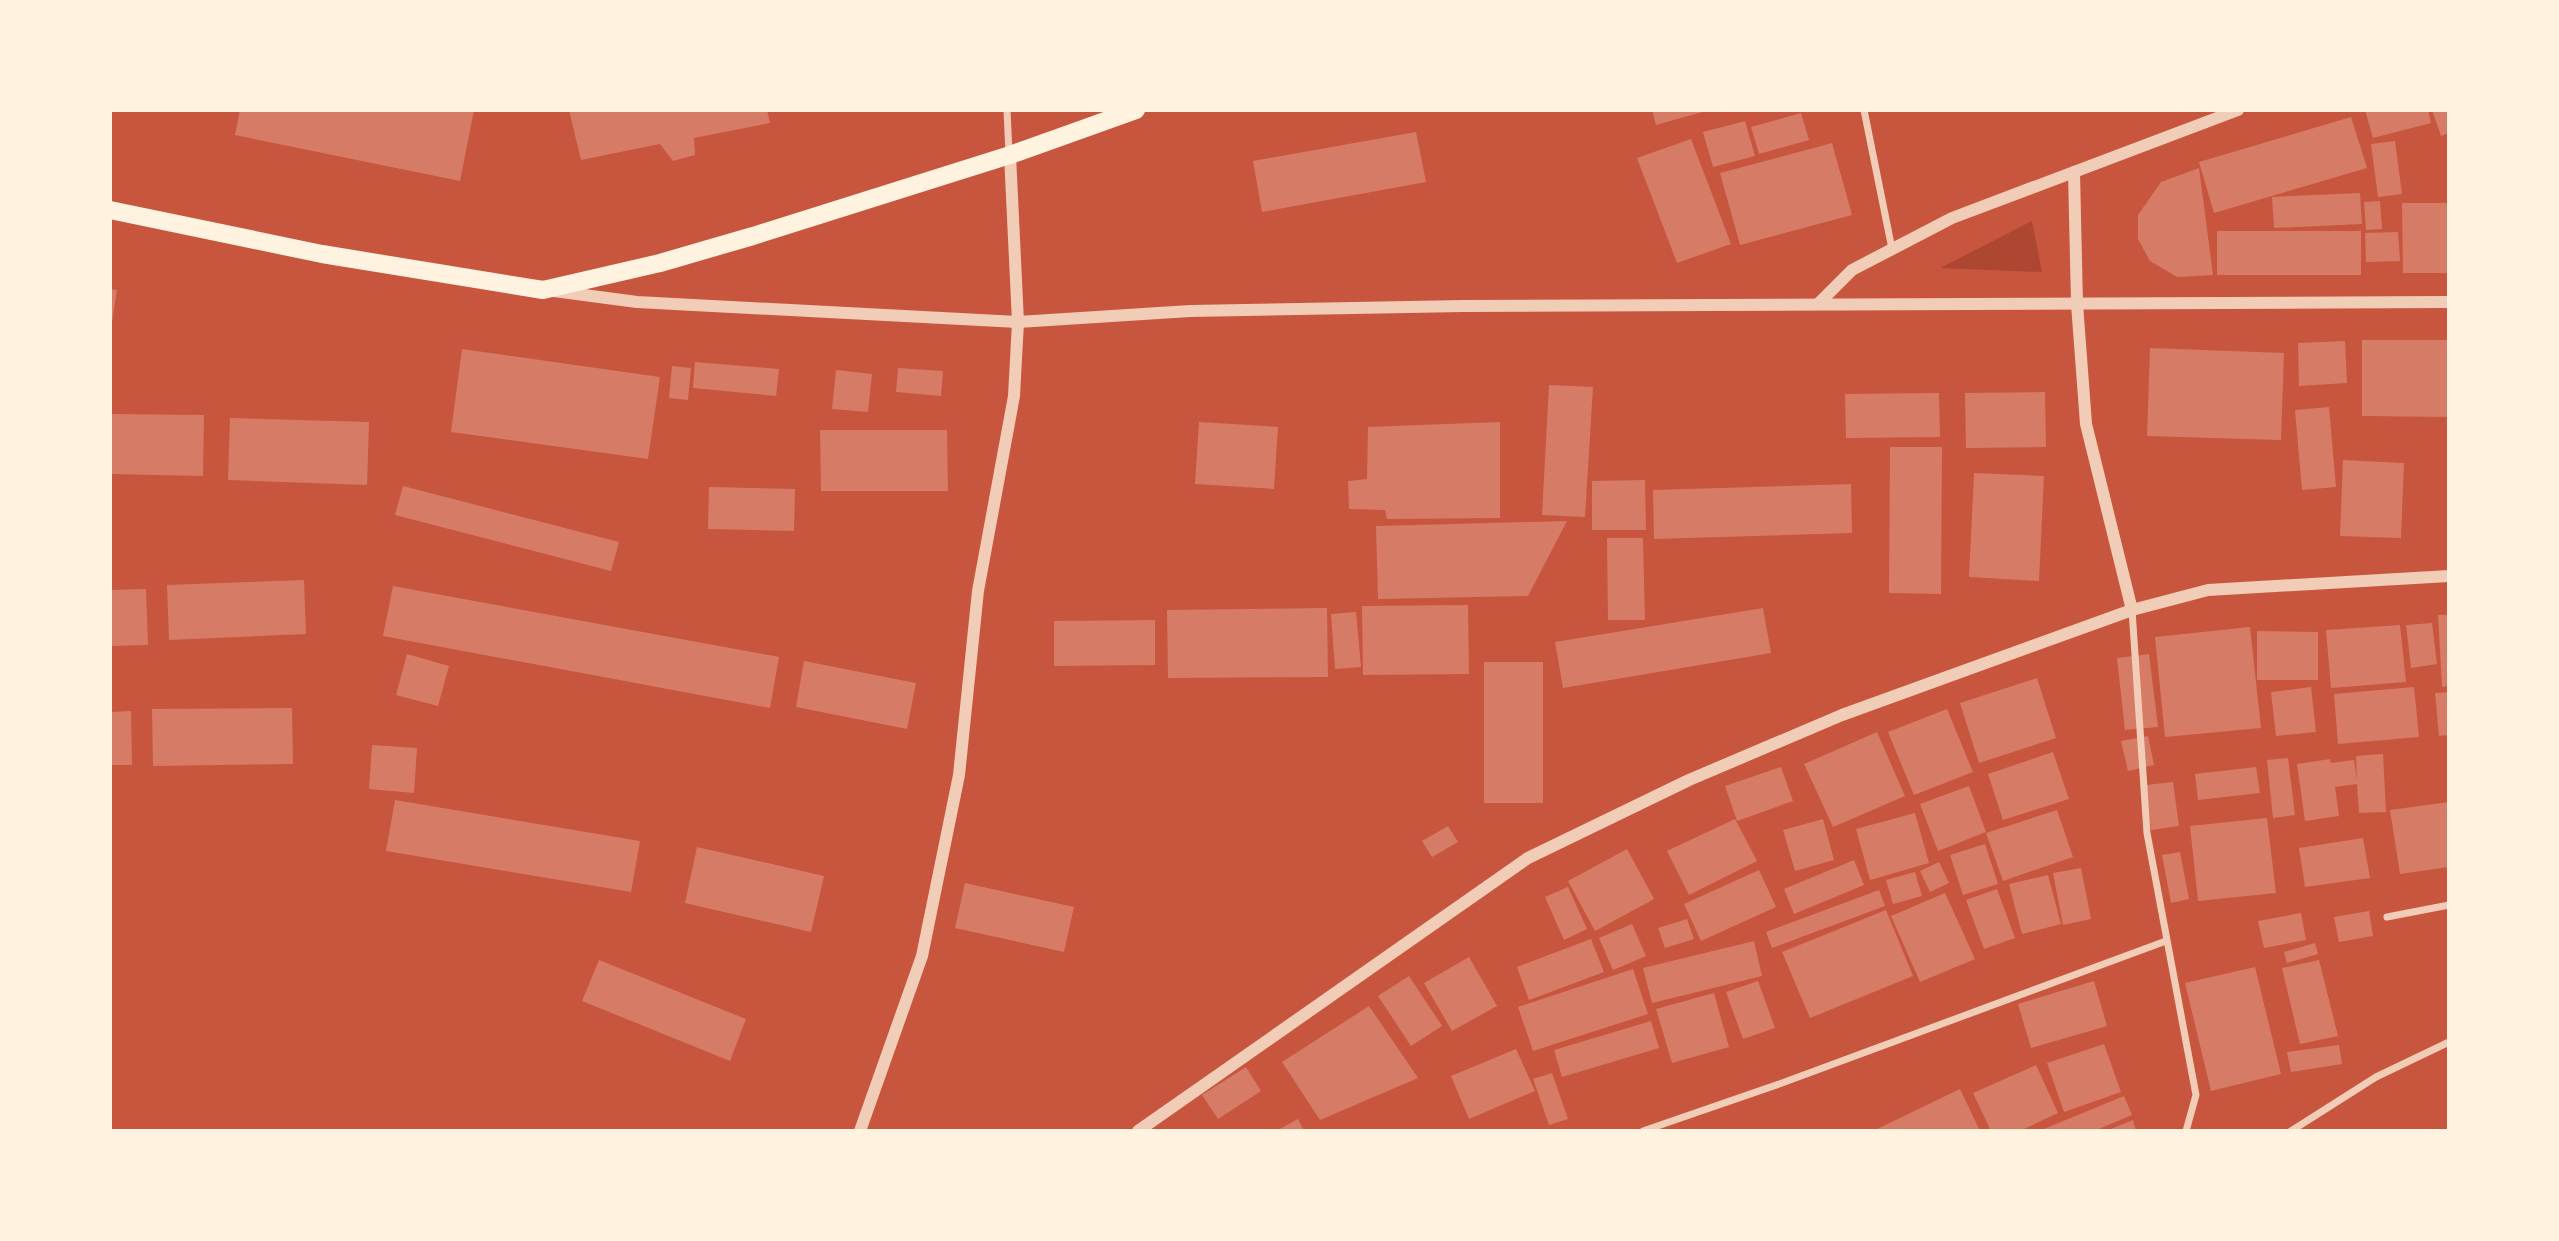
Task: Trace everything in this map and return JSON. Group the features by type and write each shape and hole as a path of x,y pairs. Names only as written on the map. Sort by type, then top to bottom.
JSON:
{"main road":[{"path":"110,210 322,254 543,290 660,263 1010,155 1136,110"}],"street":[{"path":"860,1131 922,956 959,775 978,592 1014,396 1018,322 1007,110"},
{"path":"1864,110 1892,249"},
{"path":"1818,304 1852,270 1952,218 2216,114 2238,110"},
{"path":"2074,172 2077,304 2086,424 2132,610 2147,833 2196,1095 2186,1131"},
{"path":"543,290 637,302 1018,322 1203,310 2449,302"},
{"path":"1138,1131 1528,858 1689,780 1842,715 2132,610 2207,590 2449,576"},
{"path":"2387,917 2449,905"},
{"path":"1643,1131 1782,1083 2166,941"},
{"path":"2291,1131 2376,1077 2449,1042"}],"shaded area":[{"path":"2032,221 2042,272 1940,268"}],"building":[{"path":"240,110 474,110 460,181 235,135"},
{"path":"569,110 767,110 770,123 694,138 695,155 673,161 660,144 581,160"},
{"path":"1652,110 1706,110 1706,111 1656,125"},
{"path":"2365,110 2428,110 2431,123 2373,138"},
{"path":"2432,110 2449,110 2449,133 2441,136"},
{"path":"1801,113 1809,140 1759,154 1751,127"},
{"path":"2351,117 2367,168 2214,213 2199,162"},
{"path":"1745,121 1755,156 1713,167 1703,132"},
{"path":"1416,132 1426,182 1262,212 1253,161"},
{"path":"1691,139 1731,244 1677,263 1637,158"},
{"path":"2395,141 2402,194 2378,197 2371,144"},
{"path":"1832,143 1852,215 1740,245 1720,173"},
{"path":"2199,168 2213,275 2177,277 2150,261 2138,239 2138,215 2161,182"},
{"path":"2360,193 2362,224 2274,228 2272,197"},
{"path":"2380,201 2382,229 2366,230 2364,202"},
{"path":"2402,203 2449,203 2449,273 2403,273"},
{"path":"2217,231 2361,231 2361,275 2217,275"},
{"path":"2398,232 2400,261 2366,262 2365,233"},
{"path":"110,289 117,290 112,322 110,322"},
{"path":"2362,340 2449,340 2449,417 2362,416"},
{"path":"2345,341 2347,383 2299,386 2298,343"},
{"path":"2150,348 2284,353 2281,440 2147,436"},
{"path":"462,349 660,377 648,459 451,432"},
{"path":"695,362 779,369 776,396 693,388"},
{"path":"672,366 691,368 688,400 669,398"},
{"path":"898,368 943,371 941,396 896,392"},
{"path":"836,370 872,374 868,412 832,409"},
{"path":"1549,385 1593,387 1585,517 1542,515"},
{"path":"2045,392 2046,447 1966,448 1965,393"},
{"path":"1939,393 1940,437 1846,438 1845,394"},
{"path":"2329,407 2336,487 2302,490 2295,410"},
{"path":"110,414 204,415 203,476 110,474"},
{"path":"230,418 369,422 367,485 228,480"},
{"path":"1199,422 1278,427 1274,489 1195,484"},
{"path":"1500,422 1500,518 1387,519 1385,510 1349,509 1348,481 1367,479 1368,427"},
{"path":"820,430 947,430 948,491 821,491"},
{"path":"1890,447 1942,447 1941,594 1889,593"},
{"path":"2343,460 2404,463 2401,538 2340,536"},
{"path":"1974,473 2044,476 2039,581 1969,577"},
{"path":"1645,480 1646,530 1592,530 1592,481"},
{"path":"1851,484 1852,533 1654,539 1653,490"},
{"path":"403,486 619,542 611,571 395,515"},
{"path":"709,487 795,489 794,531 708,529"},
{"path":"1567,521 1528,596 1378,599 1376,526"},
{"path":"1607,538 1643,538 1645,620 1608,620"},
{"path":"304,580 306,634 169,640 167,585"},
{"path":"393,586 779,657 770,708 383,636"},
{"path":"146,589 148,645 110,646 110,590"},
{"path":"1468,605 1469,674 1363,675 1362,606"},
{"path":"1327,608 1328,677 1168,678 1167,610"},
{"path":"1763,608 1771,653 1563,688 1555,642"},
{"path":"1356,612 1361,667 1335,669 1331,614"},
{"path":"2438,615 2449,615 2449,686 2442,687"},
{"path":"1155,620 1155,665 1054,666 1054,621"},
{"path":"2432,623 2437,664 2411,668 2406,625"},
{"path":"2400,625 2406,682 2331,688 2326,630"},
{"path":"2250,627 2261,728 2165,737 2155,637"},
{"path":"2257,631 2318,632 2318,680 2257,680"},
{"path":"407,654 449,666 438,706 396,695"},
{"path":"2149,654 2158,727 2125,730 2117,658"},
{"path":"804,661 916,683 907,729 796,707"},
{"path":"1484,662 1543,662 1543,803 1484,803"},
{"path":"2037,678 2056,738 1979,763 1960,703"},
{"path":"2311,687 2316,732 2276,736 2271,692"},
{"path":"2414,687 2419,737 2338,744 2334,694"},
{"path":"2449,692 2449,735 2439,736 2435,693"},
{"path":"292,708 293,764 153,766 152,709"},
{"path":"1947,709 1973,772 1914,795 1888,732"},
{"path":"131,711 132,765 110,765 110,712"},
{"path":"1877,732 1905,796 1833,827 1804,764"},
{"path":"2148,736 2154,765 2128,771 2121,741"},
{"path":"372,745 417,748 414,793 369,789"},
{"path":"2053,752 2069,799 2003,820 1988,774"},
{"path":"2383,754 2386,812 2359,813 2357,784 2335,787 2339,816 2305,821 2297,764 2330,759 2331,763 2354,760 2357,781 2356,756"},
{"path":"2288,758 2295,815 2273,818 2267,760"},
{"path":"1781,767 1793,801 1737,821 1725,786"},
{"path":"2256,767 2260,793 2198,800 2195,774"},
{"path":"2173,782 2179,826 2151,830 2146,785"},
{"path":"1969,786 1986,832 1938,851 1920,804"},
{"path":"395,800 640,841 631,892 386,851"},
{"path":"2449,802 2449,867 2400,874 2390,810"},
{"path":"2057,810 2073,857 2003,881 1986,833"},
{"path":"1915,813 1929,863 1870,880 1856,829"},
{"path":"2267,818 2276,893 2198,901 2190,826"},
{"path":"1735,819 1757,861 1689,895 1667,851"},
{"path":"1823,819 1834,860 1795,871 1783,830"},
{"path":"1448,826 1458,842 1432,857 1422,841"},
{"path":"2363,838 2370,878 2305,887 2299,848"},
{"path":"1985,844 1998,884 1963,895 1950,855"},
{"path":"697,847 824,876 811,932 685,903"},
{"path":"1627,849 1654,899 1595,931 1568,881"},
{"path":"2180,852 2189,899 2171,903 2162,855"},
{"path":"1854,860 1864,885 1794,914 1784,889"},
{"path":"1939,862 1949,883 1930,892 1920,871"},
{"path":"2081,868 2091,919 2063,925 2053,873"},
{"path":"1759,870 1776,907 1701,941 1684,904"},
{"path":"1915,872 1922,896 1893,904 1886,880"},
{"path":"2048,875 2061,924 2022,934 2009,884"},
{"path":"965,883 1074,907 1064,952 955,928"},
{"path":"1568,887 1587,929 1564,940 1545,897"},
{"path":"1997,889 2015,938 1984,949 1966,900"},
{"path":"1879,890 1885,906 1772,948 1766,932"},
{"path":"1945,893 1975,959 1920,982 1891,916"},
{"path":"1886,910 1913,976 1810,1018 1782,952"},
{"path":"2369,911 2373,936 2339,942 2334,917"},
{"path":"2301,913 2306,940 2264,948 2258,921"},
{"path":"1687,919 1694,939 1665,948 1658,928"},
{"path":"1632,924 1646,956 1613,970 1599,938"},
{"path":"1591,939 1604,972 1529,1000 1517,967"},
{"path":"1754,941 1762,976 1652,1003 1643,968"},
{"path":"2315,943 2318,954 2287,963 2284,952"},
{"path":"1469,957 1497,1006 1452,1031 1424,983"},
{"path":"599,960 746,1019 730,1061 582,1001"},
{"path":"2319,960 2338,1036 2300,1044 2282,968"},
{"path":"2255,967 2281,1074 2211,1091 2185,983"},
{"path":"1633,969 1648,1014 1533,1051 1518,1007"},
{"path":"1409,976 1442,1026 1411,1046 1378,996"},
{"path":"1758,981 1775,1028 1743,1039 1726,992"},
{"path":"2094,981 2107,1026 2031,1048 2018,1004"},
{"path":"1714,993 1729,1047 1672,1063 1656,1009"},
{"path":"1369,1006 1418,1078 1320,1120 1282,1062"},
{"path":"1651,1021 1659,1048 1562,1077 1554,1050"},
{"path":"2104,1044 2121,1092 2064,1112 2047,1063"},
{"path":"2339,1045 2342,1064 2291,1072 2287,1052"},
{"path":"1516,1049 1535,1091 1469,1119 1451,1076"},
{"path":"2036,1065 2058,1113 2020,1131 1991,1131 1973,1093"},
{"path":"1246,1067 1261,1091 1218,1119 1202,1095"},
{"path":"1552,1073 1568,1119 1549,1125 1533,1079"},
{"path":"1960,1089 1980,1131 1873,1131"},
{"path":"2124,1096 2132,1115 2094,1131 2039,1131"},
{"path":"1298,1119 1304,1131 1276,1131"},
{"path":"2133,1120 2136,1131 2106,1131"}]}
